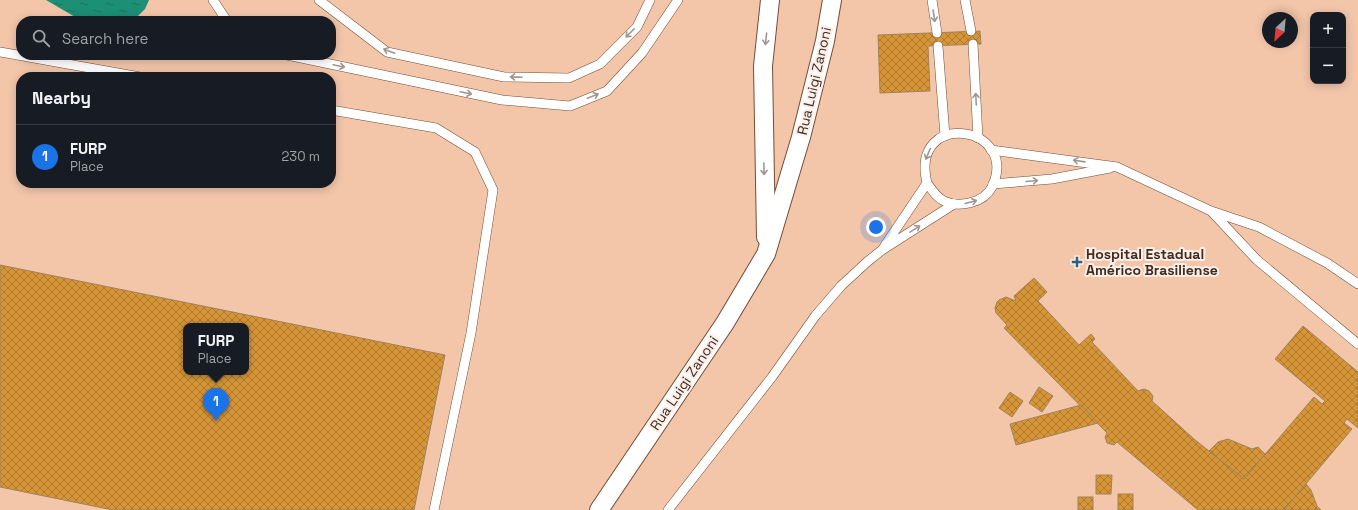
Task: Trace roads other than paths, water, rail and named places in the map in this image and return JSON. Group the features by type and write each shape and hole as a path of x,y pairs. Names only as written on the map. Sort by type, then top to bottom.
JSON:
{"street":[{"path":"766,254 763,66 770,0"},
{"name":"Rua Luigi Zanoni","path":"599,510 725,323 766,254 801,137 825,41 832,0"}],"lane":[{"path":"213,0 224,16"},
{"path":"319,0 387,52 504,77 569,78 600,64 637,27 650,0"},
{"path":"311,60 502,100 570,106 607,91 642,53 678,0"},
{"path":"932,0 937,33"},
{"path":"965,0 971,31"},
{"path":"973,44 978,138"},
{"path":"938,46 945,136"},
{"path":"0,52 16,55"},
{"path":"45,60 112,72"},
{"path":"336,111 436,128 475,152 492,190 471,333 434,510"},
{"path":"961,132 978,138 983,140 991,150 996,161 996,173 990,190 977,201 961,205 943,200 934,193 927,183 924,172 925,160 930,149 938,140 949,134 961,132"},
{"path":"991,150 1117,167 1211,210 1259,227 1327,264 1358,284"},
{"path":"993,184 1052,179 1117,167"},
{"path":"882,250 927,183"},
{"path":"668,510 772,377 816,315 841,286 882,250 954,204"},
{"path":"1211,210 1257,260 1358,344"}],"water":[{"path":"46,0 149,0 145,9 138,16 73,16"}],"place":[{"name":"Hospital Estadual Américo Brasiliense","path":"1077,262"},
{"name":"FURP","path":"216,421"}]}
